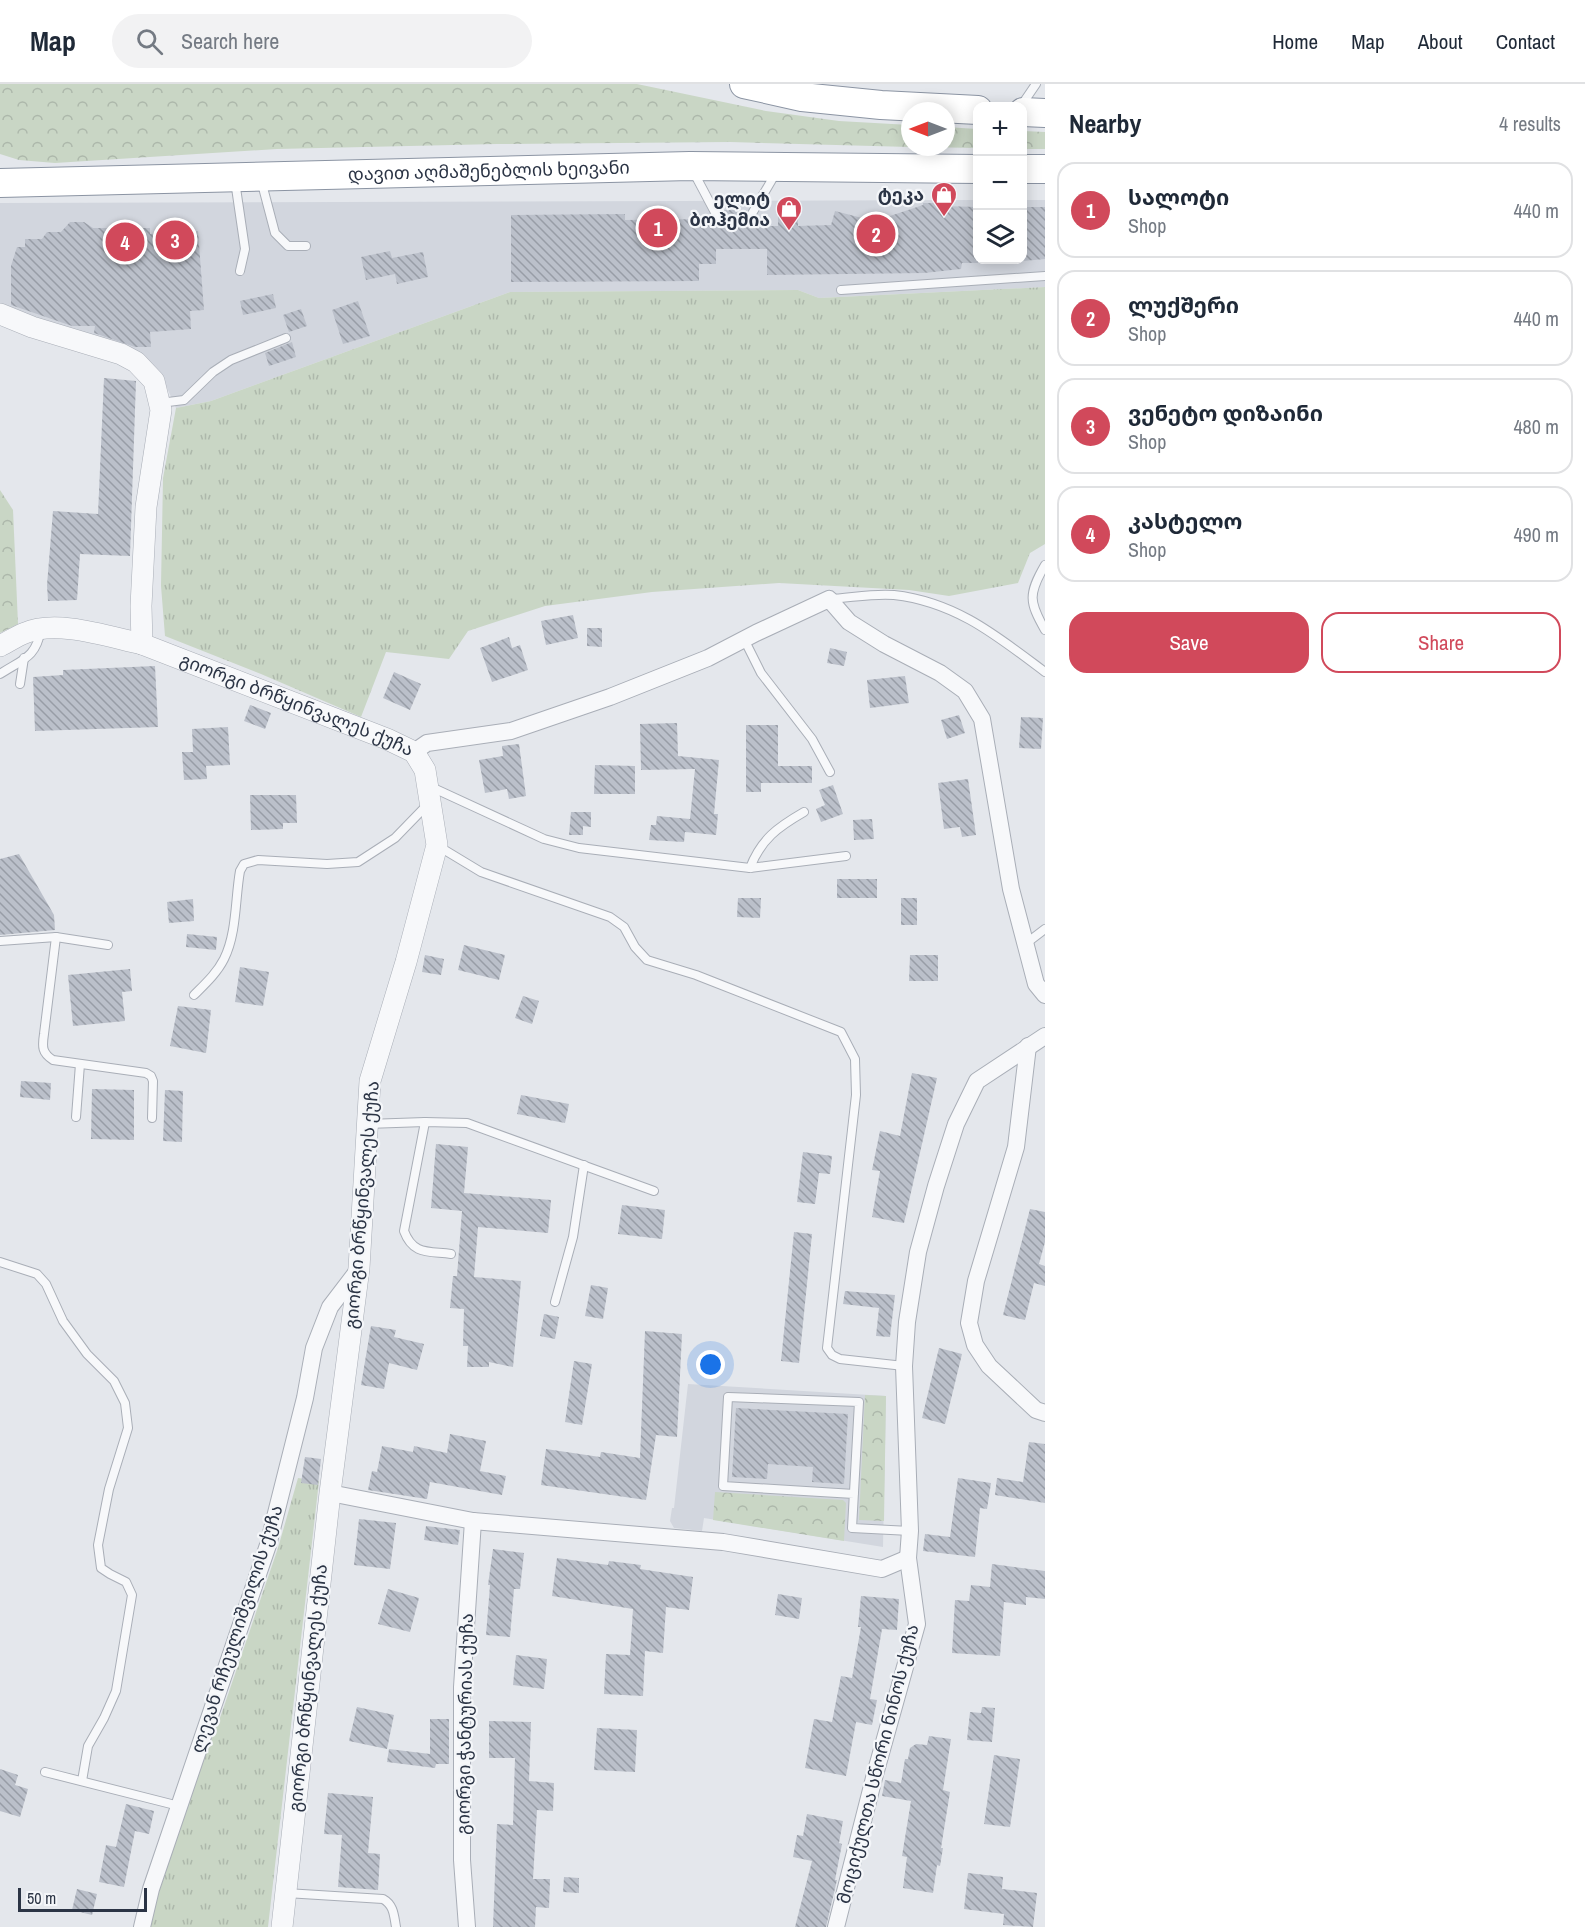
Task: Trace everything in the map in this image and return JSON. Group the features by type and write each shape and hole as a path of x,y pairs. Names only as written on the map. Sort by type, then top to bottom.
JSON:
{"highway":[{"path":"744,84 881,105 973,110"},
{"path":"1027,112 1045,113"},
{"name":"დავით აღმაშენებლის ხეივანი","path":"0,183 690,166 973,169"},
{"path":"1027,169 1045,170"},
{"path":"0,171 42,182"}],"street":[{"path":"0,314 32,327 121,354 136,362 154,381 161,410 146,507 141,606 142,644"},
{"path":"414,752 427,742 512,731 570,712 708,658 829,599 849,622 884,644 940,673 965,691 982,719 1011,889 1036,984 1045,995"},
{"name":"გიორგი ბრწყინვალეს ქუჩა","path":"41,629 62,628 142,644 387,739 414,752 424,771 429,794 437,845 406,962 370,1081 359,1268 330,1493 282,1927"},
{"path":"0,646 26,632 41,629"},
{"name":"მოციქულთა სწორი ნინოს ქუჩა","path":"836,1927 917,1624 908,1558 910,1531 904,1366 907,1322 918,1252 956,1124 977,1082 1045,1036"},
{"path":"1028,1047 1016,1147 976,1281 969,1323 975,1346 989,1366 1036,1410 1045,1413"},
{"name":"ლევან რჩეულიშვილის ქუჩა","path":"142,1927 151,1889 268,1545 306,1398 314,1348 330,1307 359,1268"},
{"path":"330,1493 473,1521 723,1542 882,1569 908,1558"},
{"name":"გიორგი ჭანტურიას ქუჩა","path":"467,1927 462,1860 462,1687 473,1521"}],"lane":[{"path":"1023,102 1036,84"},
{"path":"690,166 718,218"},
{"path":"750,217 781,166"},
{"path":"248,177 275,233 288,246 306,246"},
{"path":"240,271 245,249 248,177"},
{"path":"841,290 1045,276"},
{"path":"159,403 184,400 213,372 231,360 286,338"},
{"path":"1045,565 1035,583 1031,601 1045,630"},
{"path":"829,599 892,595 937,603 986,628 1045,672"},
{"path":"0,674 24,658 38,645 41,629"},
{"path":"744,639 761,673 812,739 830,772"},
{"path":"20,684 24,658"},
{"path":"194,995 213,976 225,958 232,934 237,887 243,864 258,860 327,864 358,862 395,838 429,794 544,839 579,848 750,868 846,856"},
{"path":"750,868 754,856 777,827 804,812"},
{"path":"437,845 481,872 610,916 624,927 635,947 647,960 696,975 841,1032 855,1059 856,1095 827,1348 832,1355 840,1359 904,1366"},
{"path":"1024,945 1045,928"},
{"path":"56,937 42,1048 46,1056 53,1060 146,1073 153,1081 152,1118"},
{"path":"0,941 56,937 108,945"},
{"path":"76,1117 80,1064"},
{"path":"425,1122 404,1231 408,1243 417,1250 451,1254"},
{"path":"367,1124 467,1123 654,1191"},
{"path":"555,1302 573,1237 584,1165"},
{"path":"0,1262 37,1274 46,1284 63,1321 87,1354 114,1381 125,1403 128,1428 109,1489 98,1545 101,1568 126,1582 132,1596 116,1691 88,1746 82,1781"},
{"path":"854,1494 723,1486 728,1397 859,1402 854,1494 852,1528 910,1531"},
{"path":"45,1772 179,1806"},
{"path":"286,1893 383,1899 393,1908 396,1927"}],"shaded area":[{"path":"973,200 973,264 1027,264 1027,200 1045,200 1045,287 819,298 798,290 510,292 211,401 176,408 159,370 100,343 0,307 0,203"},
{"path":"688,1384 886,1396 883,1547 704,1518 702,1531 674,1528 670,1521 672,1508 674,1508"}],"green space":[{"path":"0,84 637,84 766,111 839,121 901,124 901,147 730,142 497,144 277,149 55,163 19,160 0,154"},
{"path":"955,128 973,129 973,148 955,148"},
{"path":"1027,131 1045,132 1045,149 1027,149"},
{"path":"1045,287 1045,544 1030,553 1018,583 949,596 909,590 779,583 652,592 545,606 468,631 449,659 386,652 361,717 165,636 161,586 163,478 176,408 211,401 510,292 798,290 819,298"},
{"path":"0,490 13,510 18,624 0,633"},
{"path":"865,1395 886,1396 884,1521 859,1520"},
{"path":"298,1478 319,1481 268,1927 150,1927 176,1826 221,1715 278,1548"},
{"path":"715,1492 843,1500 846,1503 844,1541 713,1520"}],"building":[{"path":"923,203 942,203 942,206 973,207 973,263 962,263 961,269 924,273 767,275 767,249 716,249 716,264 699,264 699,281 511,282 511,215 625,214 625,220 711,219 718,224 724,219 721,210 747,210 744,218 750,226 778,226 778,217 798,217 798,226 831,225 835,211 866,219 883,214 884,218 923,205"},
{"path":"1027,207 1045,207 1045,259 1027,261"},
{"path":"70,222 84,222 93,228 150,228 150,234 198,231 204,310 190,311 191,329 150,332 151,347 135,347 94,333 95,326 72,326 11,305 11,266 17,247 25,247 25,239 42,239 47,232 61,232"},
{"path":"390,251 392,258 423,252 428,277 397,284 395,274 366,280 361,257"},
{"path":"273,294 276,308 243,315 240,301"},
{"path":"358,301 370,336 343,344 332,310"},
{"path":"301,309 307,326 289,332 283,315"},
{"path":"292,342 296,357 269,366 265,353"},
{"path":"104,378 136,381 130,556 80,554 77,600 48,601 47,585 53,511 98,514"},
{"path":"573,615 578,638 546,645 541,621"},
{"path":"587,628 602,628 602,647 587,646"},
{"path":"509,637 512,648 520,645 528,670 492,682 480,648"},
{"path":"830,648 847,652 844,666 827,663"},
{"path":"155,666 158,727 35,731 33,677 63,675 63,670"},
{"path":"394,672 421,684 410,710 383,698"},
{"path":"905,676 909,703 870,708 867,680"},
{"path":"250,705 271,713 265,729 244,721"},
{"path":"959,715 965,733 947,739 941,720"},
{"path":"1021,717 1043,718 1041,749 1019,748"},
{"path":"677,723 678,756 719,760 714,814 718,814 716,835 685,832 684,842 649,840 651,825 656,825 657,816 690,819 695,769 641,770 640,724"},
{"path":"746,725 778,725 778,766 812,766 812,783 761,783 761,792 746,792"},
{"path":"228,727 230,765 206,766 207,779 184,780 182,752 193,752 192,729"},
{"path":"519,744 526,796 509,799 507,789 485,793 479,760 503,756 502,746"},
{"path":"595,765 635,766 635,794 594,794"},
{"path":"968,779 976,835 962,837 960,827 944,829 938,783"},
{"path":"833,785 843,814 821,822 816,809 825,805 819,790"},
{"path":"250,795 296,795 297,823 283,823 283,829 251,830"},
{"path":"571,812 591,812 591,827 583,826 583,835 569,835"},
{"path":"872,819 874,839 854,840 853,820"},
{"path":"19,854 54,915 55,930 0,935 0,859"},
{"path":"837,879 877,879 877,898 837,898"},
{"path":"738,898 761,898 760,918 737,917"},
{"path":"901,898 917,898 917,925 901,925"},
{"path":"193,899 194,921 169,923 167,902"},
{"path":"187,934 217,937 216,950 186,947"},
{"path":"464,945 505,955 499,980 458,970"},
{"path":"425,955 444,959 441,975 422,972"},
{"path":"910,955 938,955 938,981 909,981"},
{"path":"240,967 269,972 263,1006 235,1002"},
{"path":"130,969 132,991 122,992 125,1021 73,1026 68,975"},
{"path":"523,996 539,1001 532,1024 515,1018"},
{"path":"178,1006 211,1010 206,1053 170,1046"},
{"path":"912,1073 937,1078 904,1223 872,1217 880,1171 872,1170 880,1131 900,1136"},
{"path":"21,1081 51,1083 50,1100 20,1097"},
{"path":"92,1089 134,1090 134,1140 91,1139"},
{"path":"165,1090 183,1091 182,1142 163,1141"},
{"path":"521,1095 569,1104 565,1123 517,1114"},
{"path":"436,1144 468,1147 464,1193 551,1200 548,1233 478,1227 474,1277 521,1281 513,1367 489,1362 489,1367 467,1367 468,1346 463,1346 464,1309 450,1308 453,1276 457,1276 462,1211 431,1208"},
{"path":"803,1152 832,1156 830,1174 819,1173 815,1204 797,1202"},
{"path":"622,1205 665,1210 662,1239 618,1234"},
{"path":"1030,1209 1045,1212 1045,1242 1039,1264 1045,1266 1045,1286 1034,1283 1025,1320 1003,1315"},
{"path":"794,1232 812,1234 799,1363 781,1361"},
{"path":"591,1285 608,1288 603,1319 585,1316"},
{"path":"845,1291 895,1295 890,1337 876,1336 879,1308 843,1304"},
{"path":"544,1314 559,1317 555,1339 540,1336"},
{"path":"371,1326 396,1330 394,1337 424,1344 417,1370 389,1363 384,1389 361,1385"},
{"path":"645,1331 682,1334 677,1437 656,1435 646,1500 541,1485 546,1449 600,1457 601,1452 640,1458"},
{"path":"939,1348 962,1354 945,1424 922,1418"},
{"path":"574,1361 592,1364 582,1425 565,1422"},
{"path":"736,1408 848,1414 844,1484 812,1482 813,1467 768,1464 767,1479 732,1477"},
{"path":"450,1434 486,1441 480,1471 506,1476 502,1495 430,1482 427,1499 368,1490 372,1471 377,1472 382,1446 413,1452 414,1446 447,1453"},
{"path":"1029,1442 1045,1444 1045,1503 995,1495 997,1478 1023,1482"},
{"path":"305,1457 321,1459 318,1485 301,1483"},
{"path":"958,1478 991,1483 987,1509 980,1508 975,1557 923,1551 925,1534 950,1537"},
{"path":"359,1519 396,1523 390,1569 354,1565"},
{"path":"426,1526 460,1530 458,1545 424,1540"},
{"path":"493,1549 524,1553 520,1589 514,1589 510,1637 486,1635 490,1585 488,1585"},
{"path":"557,1558 608,1565 609,1561 641,1565 640,1569 693,1577 689,1610 666,1607 663,1653 645,1651 643,1696 604,1694 606,1654 630,1655 633,1609 552,1596"},
{"path":"992,1564 1045,1571 1045,1599 1026,1597 1026,1605 1004,1602 1000,1656 952,1653 955,1600 969,1601 971,1585 990,1587"},
{"path":"388,1589 419,1598 410,1632 378,1624"},
{"path":"778,1594 802,1598 799,1619 775,1615"},
{"path":"861,1596 899,1599 897,1630 882,1629 870,1699 877,1700 872,1725 856,1722 846,1776 805,1768 814,1719 832,1722 841,1676 852,1678 861,1627 858,1627"},
{"path":"516,1655 547,1659 544,1689 513,1685"},
{"path":"357,1707 394,1715 387,1749 349,1741"},
{"path":"982,1707 995,1708 992,1742 967,1740 970,1712 981,1713"},
{"path":"430,1719 449,1719 449,1764 436,1764 435,1768 387,1762 389,1749 430,1754"},
{"path":"489,1721 531,1722 529,1781 554,1783 553,1811 537,1810 533,1879 550,1879 549,1908 536,1907 535,1927 493,1927 497,1824 513,1825 515,1758 489,1758"},
{"path":"597,1728 637,1730 635,1772 594,1770"},
{"path":"929,1736 951,1739 943,1790 950,1792 940,1866 937,1865 933,1893 903,1888 907,1857 902,1856 911,1801 882,1796 885,1780 901,1783 905,1759 908,1759 910,1748 916,1744 927,1745"},
{"path":"994,1755 1020,1759 1010,1827 984,1824"},
{"path":"0,1769 18,1775 15,1785 28,1789 20,1817 0,1811"},
{"path":"328,1793 373,1797 368,1853 380,1854 378,1890 338,1887 342,1835 324,1834"},
{"path":"126,1804 154,1811 149,1834 135,1831 124,1887 99,1882 106,1845 116,1847"},
{"path":"807,1814 843,1821 839,1843 842,1844 835,1880 837,1880 826,1927 795,1927 812,1861 793,1857 797,1835 803,1836"},
{"path":"968,1873 1003,1877 1002,1889 1037,1893 1033,1927 1003,1925 1004,1914 964,1909"},
{"path":"564,1877 579,1878 579,1893 563,1892"},
{"path":"77,1889 97,1894 92,1915 72,1910"}],"place":[{"name":"ტეკა","path":"944,218"},
{"name":"სალოტი","path":"658,228"},
{"name":"ელიტ ბოჰემია","path":"789,232"},
{"name":"ლუქშერი","path":"876,234"},
{"name":"ვენეტო დიზაინი","path":"175,240"},
{"name":"კასტელო","path":"125,242"}]}
